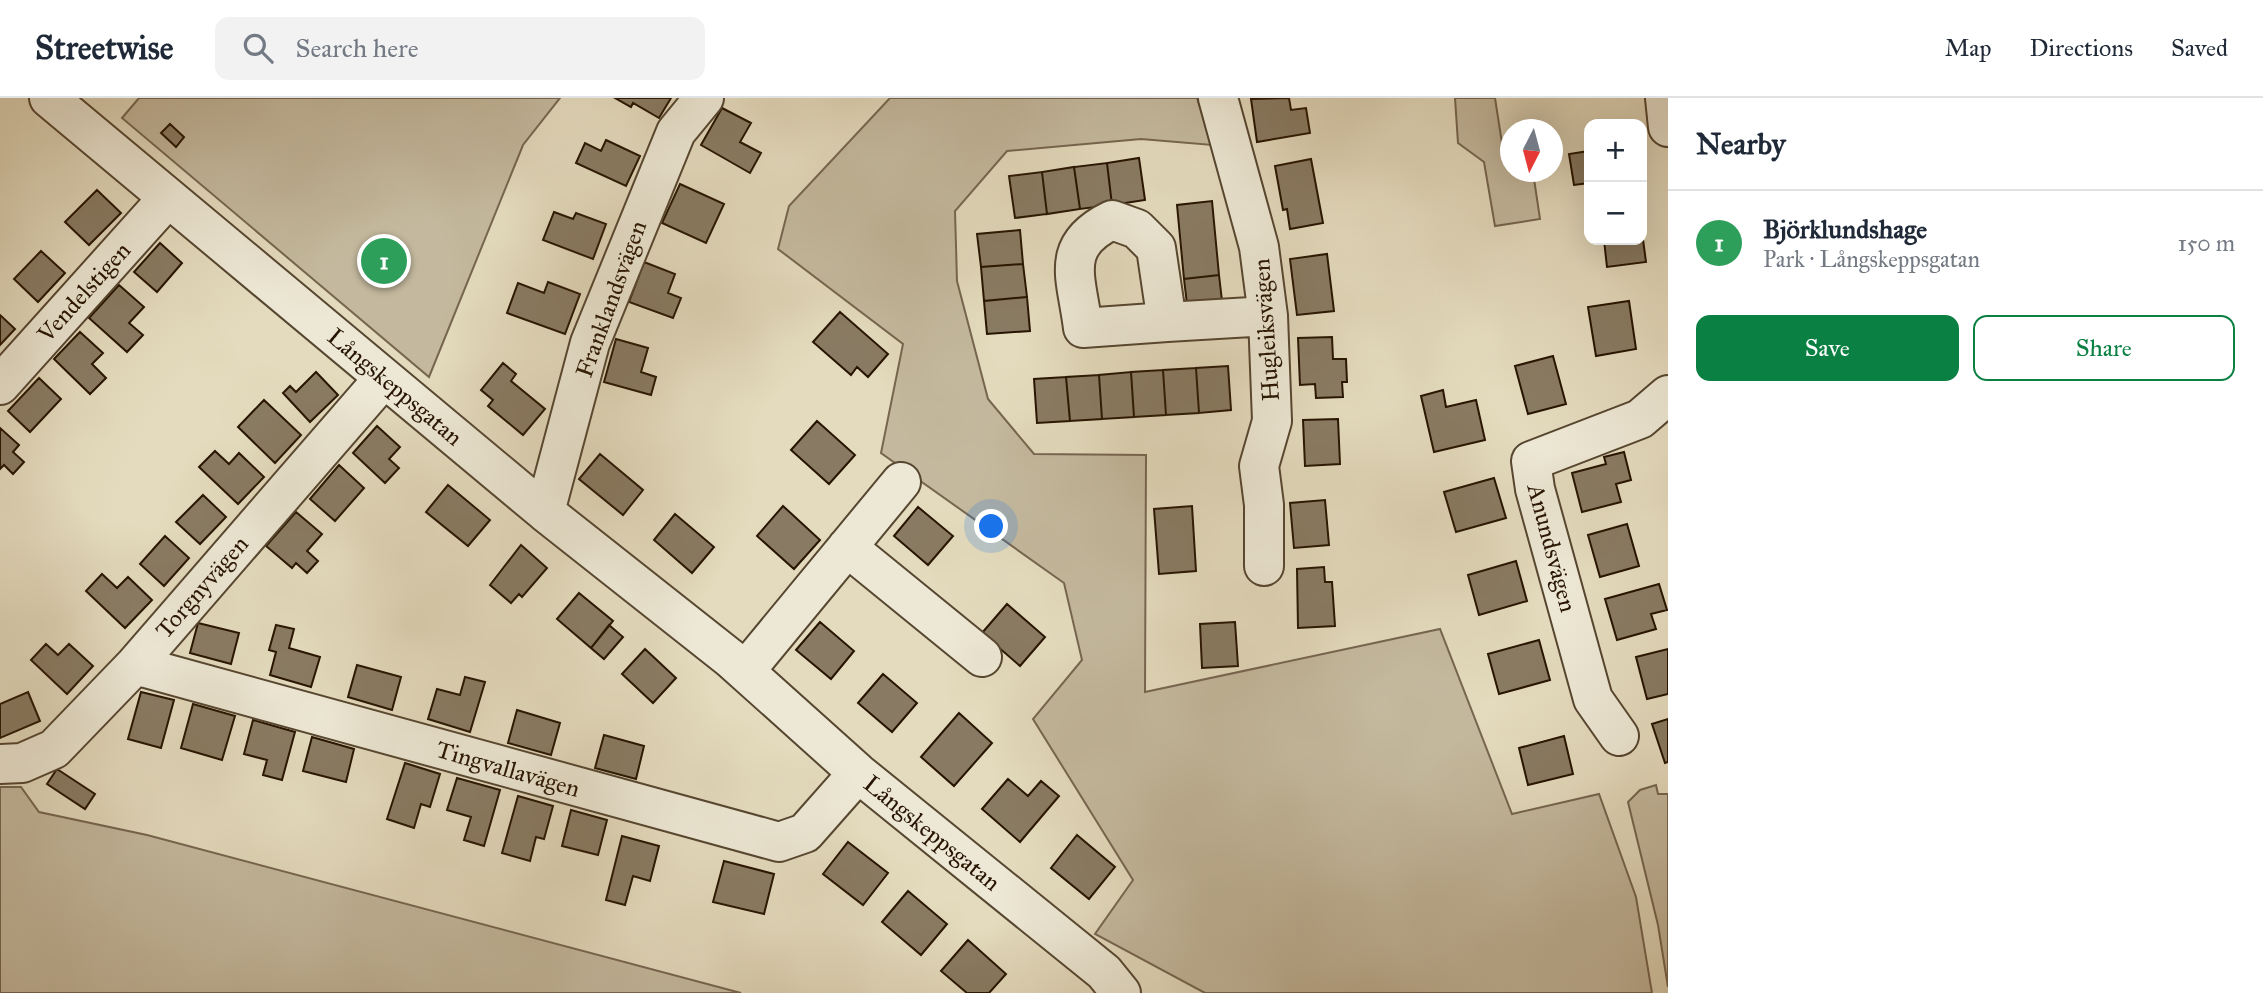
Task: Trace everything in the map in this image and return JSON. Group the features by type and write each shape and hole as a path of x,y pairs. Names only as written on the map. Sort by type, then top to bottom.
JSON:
{"street":[{"name":"Långskeppsgatan","path":"48,98 545,512 745,671 858,773 1104,972 1121,993"},
{"name":"Franklandsvägen","path":"545,512 590,343 677,132 704,98"},
{"name":"Hugleiksvägen","path":"1217,98 1259,247 1268,316 1272,421 1259,466 1264,505 1264,566"},
{"path":"1665,98 1668,127"},
{"name":"Vendelstigen","path":"0,385 168,198"},
{"path":"1167,322 1268,316"},
{"name":"Torgnyvägen","path":"0,764 22,763 54,749 135,665 384,378"},
{"name":"Anundsvägen","path":"1619,736 1592,699 1535,489 1531,461 1640,419 1668,395"},
{"path":"745,671 901,482"},
{"path":"847,547 982,657"},
{"name":"Tingvallavägen","path":"135,665 779,842 805,832 858,773"}],"shaded area":[{"path":"139,98 560,98 523,145 429,377 122,118"},
{"path":"890,98 1197,98 1212,145 1141,139 1007,151 955,211 957,281 988,399 1034,454 1146,455 1145,692 1440,629 1512,814 1599,794 1636,897 1652,993 1205,993 1095,934 1133,880 1033,719 1082,660 1064,583 881,453 903,344 778,249 789,206"},
{"path":"1455,98 1495,98 1500,130 1500,182 1534,182 1540,219 1495,226 1484,162 1458,143"},
{"path":"1656,785 1658,794 1668,794 1668,987 1658,925 1628,802 1640,790"},
{"path":"0,787 21,787 39,812 147,835 741,993 0,993"}],"building":[{"path":"615,98 671,98 659,118 633,103 631,107"},
{"path":"1289,98 1291,110 1306,108 1310,133 1257,142 1251,99"},
{"path":"722,108 751,123 740,142 761,153 750,173 701,145"},
{"path":"170,124 184,137 176,147 161,133"},
{"path":"606,140 640,156 626,186 576,163 585,143 601,151"},
{"path":"1584,152 1584,184 1574,185 1569,154"},
{"path":"1139,158 1145,200 1112,205 1107,163"},
{"path":"1311,159 1323,223 1290,229 1287,209 1283,210 1275,166"},
{"path":"1107,163 1112,205 1080,209 1074,167"},
{"path":"1074,167 1080,209 1047,214 1042,172"},
{"path":"1042,172 1047,214 1015,218 1009,176"},
{"path":"680,184 724,204 706,243 662,223"},
{"path":"97,190 121,213 89,245 65,222"},
{"path":"1212,201 1219,275 1184,279 1177,205"},
{"path":"554,212 573,219 576,213 606,224 593,259 543,240"},
{"path":"1020,230 1023,264 981,267 977,234"},
{"path":"160,243 182,263 157,292 134,272"},
{"path":"1605,245 1644,245 1646,262 1607,267"},
{"path":"41,251 65,273 38,302 14,279"},
{"path":"1327,254 1334,311 1297,315 1290,259"},
{"path":"644,262 675,274 668,293 681,298 673,318 629,302"},
{"path":"1023,264 1027,297 984,301 981,267"},
{"path":"1219,275 1222,301 1187,304 1184,279"},
{"path":"548,282 580,294 565,334 507,313 518,283 544,293"},
{"path":"119,285 144,307 129,323 143,335 127,352 89,318"},
{"path":"1027,297 1030,331 987,334 984,301"},
{"path":"1629,301 1636,349 1596,356 1588,307"},
{"path":"840,312 888,354 868,377 857,367 851,375 813,342"},
{"path":"0,315 15,329 0,345"},
{"path":"80,332 103,353 92,364 106,378 90,394 54,359"},
{"path":"1332,337 1333,359 1346,359 1347,382 1342,382 1343,397 1316,398 1315,384 1300,385 1298,338"},
{"path":"616,339 648,348 641,372 656,377 651,395 604,382"},
{"path":"1553,356 1566,404 1528,414 1515,366"},
{"path":"503,363 516,374 511,381 545,409 523,435 488,406 493,400 481,390"},
{"path":"1228,366 1231,410 1199,413 1196,368"},
{"path":"1196,368 1199,413 1166,415 1163,370"},
{"path":"1163,370 1166,415 1134,417 1131,372"},
{"path":"316,372 338,395 310,422 283,393 290,386 296,392"},
{"path":"1131,372 1134,417 1102,419 1099,375"},
{"path":"1099,375 1102,419 1070,421 1066,377"},
{"path":"1066,377 1070,421 1037,423 1034,379"},
{"path":"39,378 61,399 30,432 8,411"},
{"path":"1443,390 1446,407 1476,400 1485,440 1434,452 1421,396"},
{"path":"264,400 301,435 275,463 238,427"},
{"path":"1338,419 1340,464 1305,466 1303,420"},
{"path":"817,421 855,455 829,484 791,450"},
{"path":"377,426 400,447 389,459 399,468 385,483 353,453"},
{"path":"0,428 19,445 13,452 24,462 13,474 4,465 0,469"},
{"path":"215,451 229,464 239,453 264,477 238,504 199,467"},
{"path":"1624,452 1631,480 1616,484 1621,502 1582,512 1572,473 1606,464 1604,457"},
{"path":"600,454 643,490 623,515 579,479"},
{"path":"339,465 364,488 335,521 310,499"},
{"path":"1494,478 1506,518 1456,532 1444,492"},
{"path":"448,485 490,520 468,546 426,512"},
{"path":"203,495 226,517 200,544 176,522"},
{"path":"1325,500 1329,545 1294,548 1290,503"},
{"path":"783,506 820,540 794,569 757,536"},
{"path":"1192,506 1196,571 1159,574 1154,509"},
{"path":"918,507 953,536 928,565 894,536"},
{"path":"296,512 322,534 307,551 318,561 307,573 296,563 292,568 266,546"},
{"path":"675,514 714,547 692,573 654,540"},
{"path":"1627,524 1639,566 1600,577 1588,535"},
{"path":"165,536 189,558 164,586 140,564"},
{"path":"521,545 547,568 522,597 519,594 511,603 490,585"},
{"path":"1516,561 1527,601 1479,615 1468,575"},
{"path":"1324,567 1325,582 1332,582 1335,626 1298,628 1297,569"},
{"path":"102,574 117,588 128,577 152,600 125,628 86,591"},
{"path":"1659,584 1667,610 1651,614 1656,629 1617,640 1605,599"},
{"path":"579,593 613,621 591,648 557,619"},
{"path":"1007,604 1045,637 1020,666 982,633"},
{"path":"820,622 854,651 831,679 796,650"},
{"path":"1235,622 1238,666 1202,668 1200,624"},
{"path":"198,623 239,633 231,664 190,653"},
{"path":"276,625 294,629 289,648 320,657 311,687 270,675 276,652 269,650"},
{"path":"609,625 623,637 604,659 591,648"},
{"path":"1539,640 1550,680 1499,694 1488,654"},
{"path":"46,644 58,655 69,644 93,666 67,694 31,660"},
{"path":"645,649 676,678 653,703 622,674"},
{"path":"1668,649 1668,694 1647,699 1636,657"},
{"path":"357,665 401,677 392,710 348,697"},
{"path":"883,674 917,703 892,732 858,703"},
{"path":"465,677 485,682 470,732 428,719 437,689 460,695"},
{"path":"28,692 40,721 0,738 0,704"},
{"path":"141,692 174,700 161,748 128,739"},
{"path":"193,704 235,716 222,760 181,748"},
{"path":"517,710 560,723 551,755 508,743"},
{"path":"959,713 992,743 954,786 921,757"},
{"path":"1668,719 1668,762 1665,763 1652,724"},
{"path":"253,720 295,732 282,780 263,775 267,760 244,754"},
{"path":"604,735 644,746 636,779 595,768"},
{"path":"1564,736 1573,774 1528,785 1519,748"},
{"path":"312,737 354,749 346,782 303,771"},
{"path":"405,763 440,774 430,807 421,804 414,828 387,819"},
{"path":"57,769 95,794 85,809 47,784"},
{"path":"457,778 500,790 484,846 464,840 471,817 447,810"},
{"path":"1008,779 1028,796 1041,781 1059,796 1020,842 982,809"},
{"path":"518,796 553,806 544,839 536,837 530,861 502,853"},
{"path":"571,810 607,820 598,855 562,846"},
{"path":"1077,835 1115,867 1089,899 1051,868"},
{"path":"622,836 659,846 650,881 633,876 625,905 606,900"},
{"path":"848,842 888,873 863,905 823,874"},
{"path":"724,861 774,874 764,914 713,902"},
{"path":"908,891 947,924 921,955 882,922"},
{"path":"968,940 1006,974 989,993 967,993 941,971"}],"place":[{"name":"Björklundshage","path":"384,261"}]}
